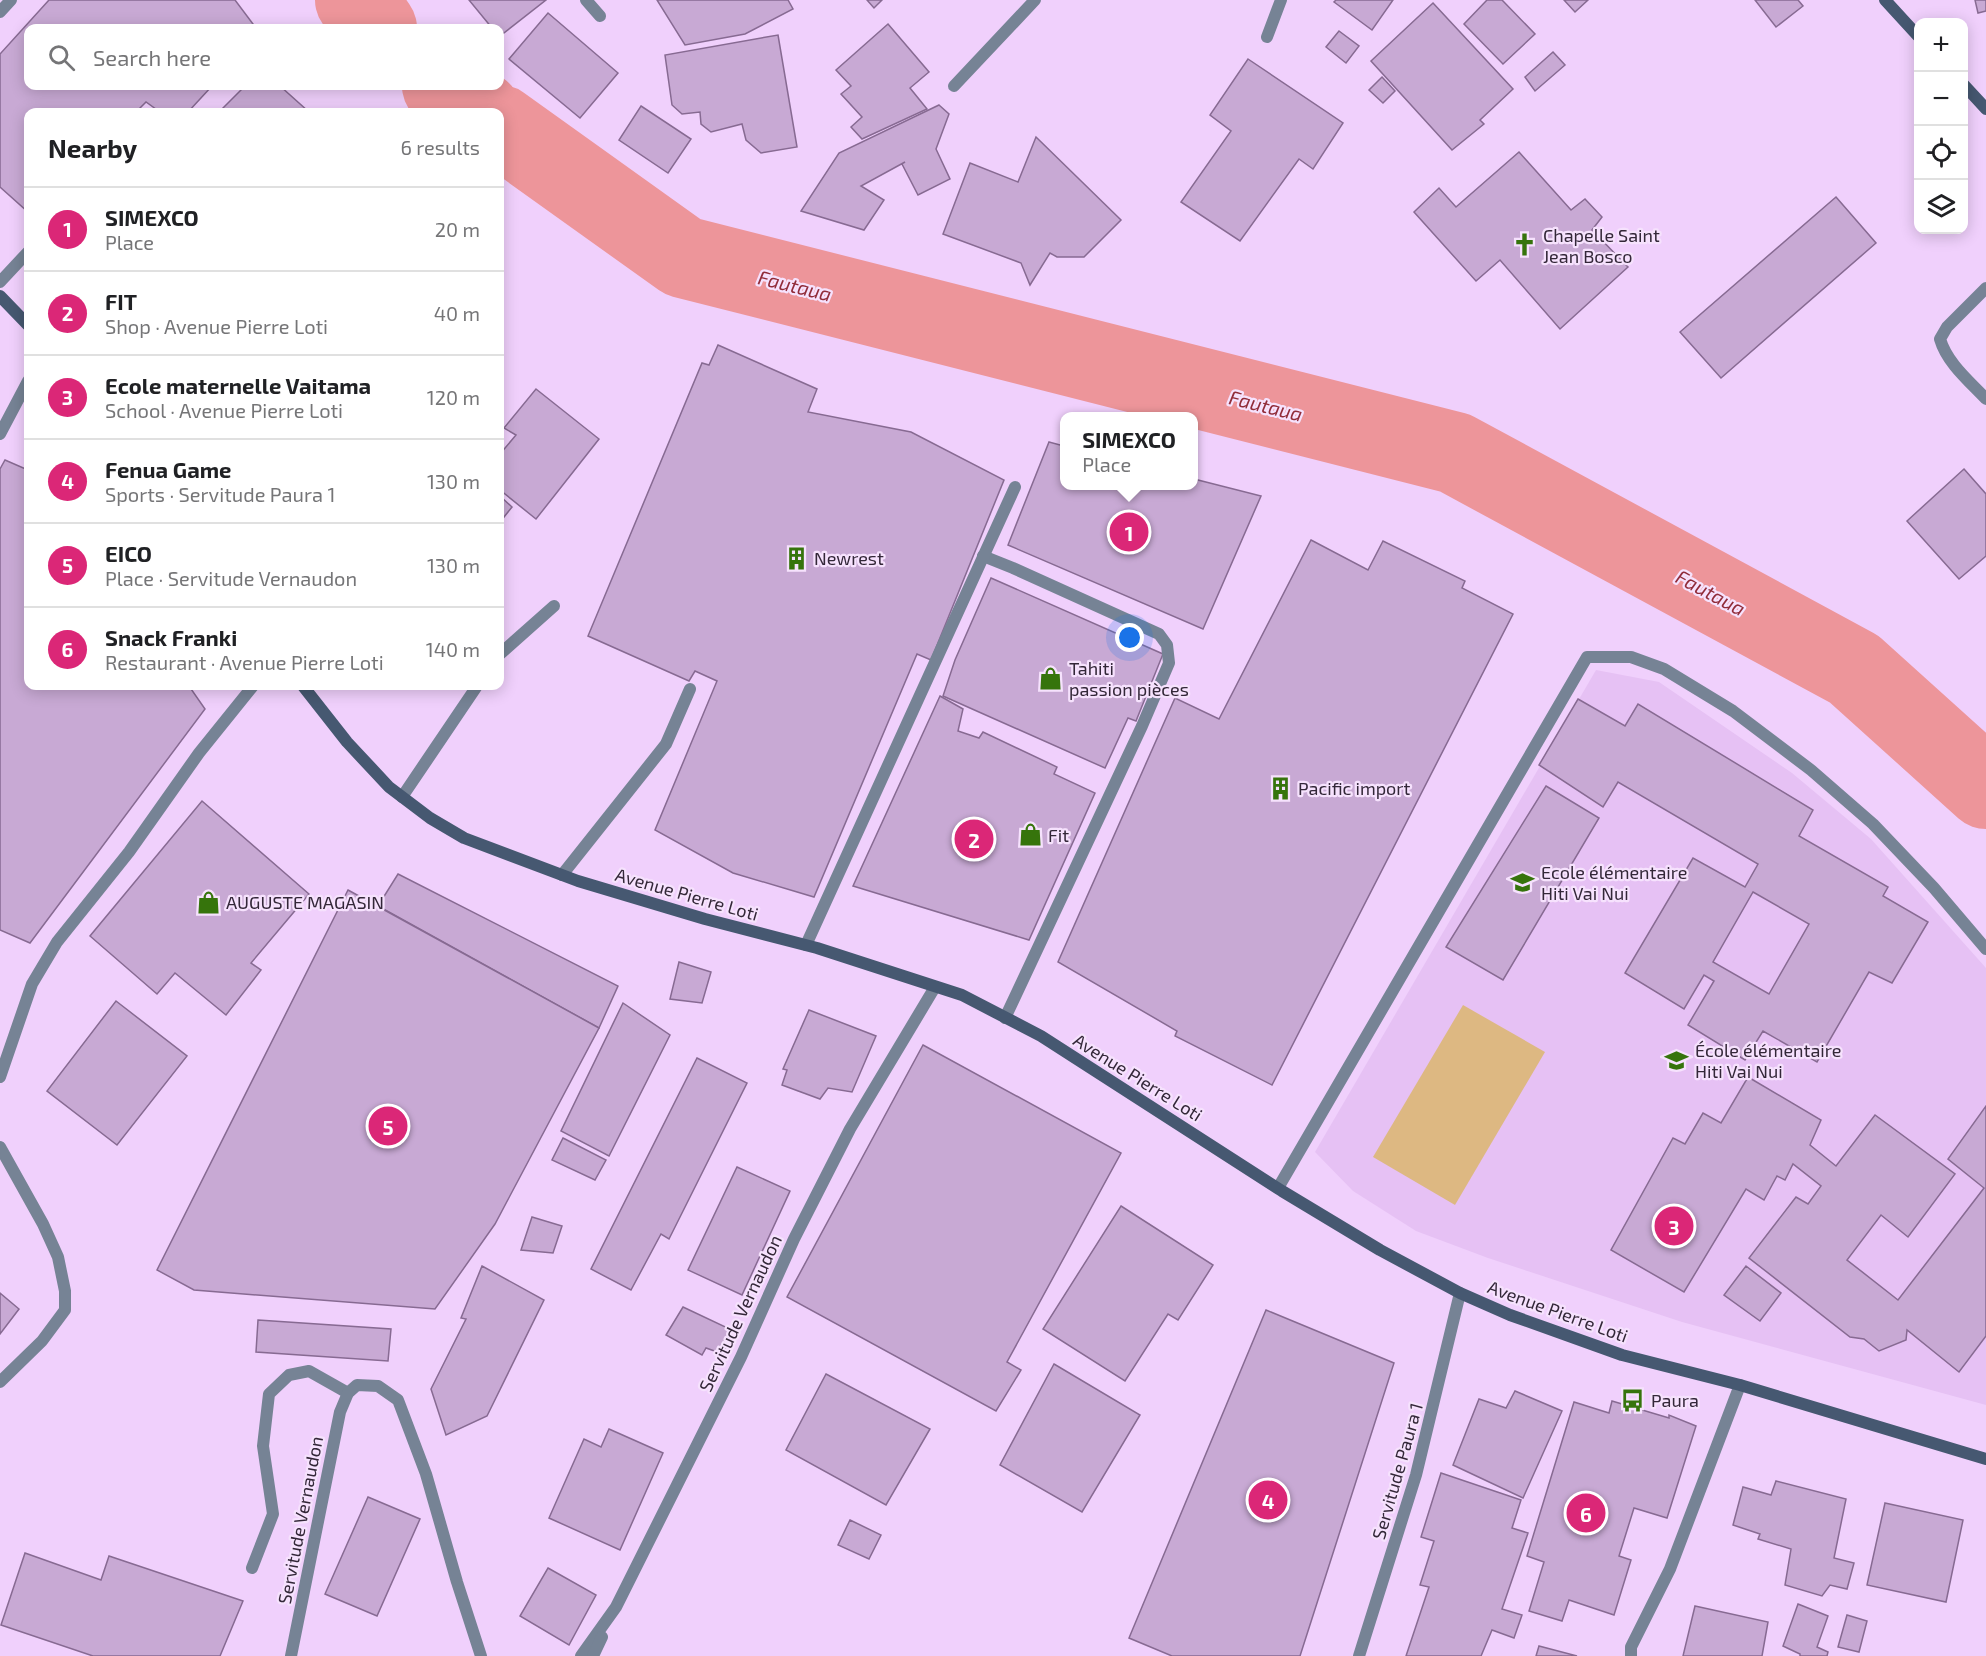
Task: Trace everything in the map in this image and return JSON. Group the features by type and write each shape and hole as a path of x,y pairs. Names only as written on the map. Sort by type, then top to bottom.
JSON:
{"main road":[{"path":"1885,0 1914,32"},
{"path":"1968,90 1986,110"},
{"path":"0,296 24,321"},
{"name":"Avenue Pierre Loti","path":"306,690 347,742 389,787 430,818 464,838 562,874 705,919 806,945 962,995 1041,1036 1278,1188 1380,1250 1460,1293 1510,1315 1612,1351 1740,1385 1986,1459"}],"street":[{"path":"0,12 11,0"},
{"path":"585,0 600,16"},
{"path":"954,86 1035,0"},
{"path":"1267,37 1281,0"},
{"path":"0,282 24,256"},
{"path":"1986,288 1947,327 1940,339 1943,350 1951,362 1986,399"},
{"path":"0,434 24,389"},
{"path":"806,945 1015,487"},
{"path":"983,556 1159,634 1167,645 1169,663 1142,726 1005,1018"},
{"path":"504,650 554,606"},
{"path":"1278,1188 1587,657 1631,657 1665,669 1733,711 1811,770 1873,824 1934,888 1986,949"},
{"path":"562,874 666,744 690,689"},
{"path":"0,1077 32,984 57,942 129,852 199,753 250,690"},
{"path":"402,797 474,690"},
{"name":"Servitude Vernaudon","path":"581,1656 616,1606 741,1356 795,1239 850,1129 935,987"},
{"path":"0,1147 58,1257 65,1291 64,1310 59,1318 42,1341 0,1382"},
{"name":"Servitude Paura 1","path":"1359,1656 1416,1475 1460,1293"},
{"name":"Servitude Vernaudon","path":"252,1568 273,1514 263,1446 269,1394 289,1375 309,1371 348,1393 340,1412 291,1656"},
{"path":"348,1393 357,1385 378,1386 399,1400 426,1474 481,1656"},
{"path":"1631,1656 1631,1647 1670,1569 1740,1385"},
{"path":"593,1656 616,1606"}],"shaded area":[{"name":"École élémentaire Hiti Vai Nui","path":"1596,670 1659,682 1792,773 1871,839 1986,968 1986,1405 1682,1322 1488,1258 1416,1231 1353,1191 1315,1152"},
{"path":"1463,1005 1545,1052 1455,1205 1373,1157"}],"building":[{"path":"49,0 235,0 253,24 27,24"},
{"path":"469,0 546,0 504,33 504,24 489,24"},
{"path":"657,0 788,0 793,9 745,34 685,45"},
{"path":"867,0 882,0 874,8"},
{"path":"1336,0 1393,0 1372,30 1334,2"},
{"path":"1487,0 1502,0 1535,34 1503,64 1464,24"},
{"path":"1564,0 1588,0 1575,12"},
{"path":"1755,0 1798,0 1803,6 1776,27"},
{"path":"1975,0 1986,0 1986,11 1978,13"},
{"path":"1433,3 1513,89 1480,120 1484,124 1452,150 1371,61"},
{"path":"548,13 618,73 580,118 509,59"},
{"path":"888,24 929,72 910,88 927,109 862,139 851,127 862,117 841,94 851,86 836,70"},
{"path":"24,28 24,90 208,90 192,108 154,108 146,102 140,108 24,108 24,208 0,187 0,54"},
{"path":"1339,31 1359,46 1346,63 1326,47"},
{"path":"778,35 797,147 761,153 746,140 742,124 711,132 701,124 700,112 682,114 672,105 665,55"},
{"path":"1553,52 1565,65 1535,91 1525,77"},
{"path":"1248,59 1343,123 1313,169 1299,159 1240,241 1181,202 1231,131 1210,115"},
{"path":"1382,77 1395,91 1383,103 1369,90"},
{"path":"241,90 284,90 305,108 223,108"},
{"path":"939,105 949,114 936,149 950,179 918,195 902,164 905,162 861,186 884,200 864,230 801,211 839,153"},
{"path":"641,106 691,139 668,173 619,140"},
{"path":"1036,137 1121,220 1084,257 1057,257 1050,253 1030,285 1021,263 943,234 970,163 1018,182"},
{"name":"Chapelle Saint Jean Bosco","path":"1519,152 1571,210 1585,199 1602,217 1592,230 1628,267 1560,329 1500,260 1476,281 1414,212 1439,188 1456,207"},
{"path":"1836,197 1876,243 1721,378 1680,332"},
{"name":"Newrest","path":"718,345 817,389 808,412 911,432 1004,480 931,660 917,654 814,897 733,873 655,830 717,681 695,671 689,681 588,636 702,363 709,365"},
{"path":"536,389 599,439 536,519 504,493 504,449 516,435 504,428"},
{"path":"1049,442 1060,445 1060,490 1198,490 1198,480 1261,496 1203,629 1008,545"},
{"path":"5,460 24,468 24,690 192,690 205,709 30,943 0,930 0,469"},
{"path":"1964,469 1986,494 1986,556 1959,579 1907,521"},
{"path":"504,500 512,507 504,517"},
{"name":"Pacific import","path":"1311,540 1368,570 1383,541 1465,581 1462,588 1513,614 1272,1085 1175,1036 1177,1031 1058,962 1175,698 1219,719"},
{"name":"Tahiti passion pièces","path":"991,578 1163,654 1136,721 1128,718 1105,768 943,696 955,660"},
{"name":"Fit","path":"940,696 963,709 958,731 979,738 983,732 1057,767 1054,774 1095,793 1029,940 853,886"},
{"path":"1578,699 1625,726 1638,704 1813,810 1799,836 1888,887 1883,896 1928,922 1892,983 1869,972 1817,1062 1763,1031 1745,1060 1688,1025 1714,981 1704,975 1684,1009 1625,973 1693,858 1745,887 1758,864 1618,782 1603,807 1539,765","holes":["1753,892 1809,924 1769,994 1713,962"]},
{"name":"Ecole élémentaire Hiti Vai Nui","path":"1546,786 1599,818 1503,980 1446,947"},
{"path":"202,801 309,894 251,963 261,970 226,1015 175,973 157,994 90,936"},
{"path":"398,874 618,986 599,1028 378,906"},
{"path":"348,890 599,1028 495,1224 435,1309 194,1290 157,1270"},
{"path":"679,962 711,972 702,1003 670,999"},
{"path":"116,1001 187,1056 117,1145 47,1091"},
{"path":"623,1003 670,1035 609,1156 561,1131"},
{"path":"809,1010 876,1036 852,1092 828,1088 820,1099 782,1085 787,1070 783,1069"},
{"path":"923,1045 1121,1153 1007,1362 1021,1370 996,1411 787,1297"},
{"path":"697,1058 747,1083 669,1239 661,1234 631,1290 591,1269"},
{"path":"1748,1077 1821,1120 1810,1145 1836,1166 1875,1115 1955,1174 1908,1237 1881,1215 1847,1260 1898,1300 1984,1188 1948,1159 1986,1106 1986,1336 1959,1372 1907,1330 1906,1340 1879,1351 1864,1339 1850,1337 1749,1258 1796,1197 1808,1204 1821,1186 1793,1164 1785,1180 1777,1176 1764,1200 1746,1189 1684,1292 1611,1250 1673,1138 1685,1144 1703,1113 1721,1123"},
{"path":"563,1138 606,1160 595,1180 552,1160"},
{"path":"737,1167 790,1191 742,1295 688,1270"},
{"path":"1121,1206 1213,1265 1178,1320 1168,1314 1125,1381 1043,1329"},
{"path":"532,1217 562,1226 553,1253 521,1250"},
{"path":"482,1266 544,1300 487,1416 446,1435 431,1389 466,1319 461,1318"},
{"path":"1746,1266 1781,1293 1760,1321 1724,1295"},
{"path":"0,1293 19,1309 0,1334"},
{"path":"683,1307 734,1331 723,1354 706,1348 702,1355 666,1335"},
{"path":"1266,1310 1394,1363 1300,1656 1172,1656 1129,1638"},
{"path":"258,1320 391,1329 388,1361 256,1352"},
{"path":"1054,1364 1140,1415 1082,1512 1000,1465"},
{"path":"826,1374 930,1429 886,1505 786,1450"},
{"path":"1515,1391 1562,1411 1523,1498 1453,1465 1479,1399 1506,1408"},
{"path":"1612,1401 1669,1418 1669,1415 1696,1426 1667,1518 1634,1508 1619,1556 1631,1560 1614,1615 1569,1600 1562,1621 1529,1611 1544,1562 1527,1556 1574,1402 1609,1413"},
{"path":"609,1429 663,1453 620,1550 549,1518 584,1439 601,1447"},
{"path":"1441,1473 1521,1500 1512,1528 1528,1533 1502,1609 1522,1615 1514,1638 1492,1630 1481,1656 1406,1656 1429,1587 1420,1585 1434,1541 1421,1537"},
{"path":"1776,1481 1846,1499 1834,1558 1854,1563 1847,1589 1830,1585 1822,1596 1785,1585 1791,1549 1758,1539 1760,1534 1733,1525 1743,1487 1771,1495"},
{"path":"368,1497 420,1519 377,1616 325,1594"},
{"path":"1885,1503 1963,1520 1946,1602 1867,1585"},
{"path":"850,1520 881,1535 869,1559 838,1545"},
{"path":"25,1553 101,1580 109,1556 243,1601 220,1656 93,1656 1,1625"},
{"path":"548,1568 596,1595 569,1645 520,1616"},
{"path":"1798,1604 1828,1616 1817,1647 1828,1652 1827,1656 1800,1656 1783,1646"},
{"path":"1695,1606 1768,1622 1762,1656 1683,1656"},
{"path":"1847,1615 1867,1621 1859,1652 1838,1647"},
{"path":"1539,1646 1577,1656 1536,1656"}],"waterway":[{"name":"Fautaua","path":"356,0 373,24"},
{"name":"Fautaua","path":"449,90 474,108"},
{"name":"Fautaua","path":"504,129 683,257 1455,453 1854,669 1986,788"}],"place":[{"name":"Chapelle Saint Jean Bosco","path":"1525,245"},
{"name":"SIMEXCO","path":"1129,532"},
{"name":"Newrest","path":"796,558"},
{"name":"Tahiti passion pièces","path":"1051,678"},
{"name":"Pacific import","path":"1280,788"},
{"name":"Fit","path":"1030,835"},
{"name":"FIT","path":"974,839"},
{"name":"Ecole élémentaire Hiti Vai Nui","path":"1523,882"},
{"name":"AUGUSTE MAGASIN","path":"208,902"},
{"name":"École élémentaire Hiti Vai Nui","path":"1677,1060"},
{"name":"EICO","path":"388,1126"},
{"name":"Ecole maternelle Vaitama","path":"1674,1226"},
{"name":"Paura","path":"1633,1400"},
{"name":"Fenua Game","path":"1268,1500"},
{"name":"Snack Franki","path":"1586,1513"}]}
